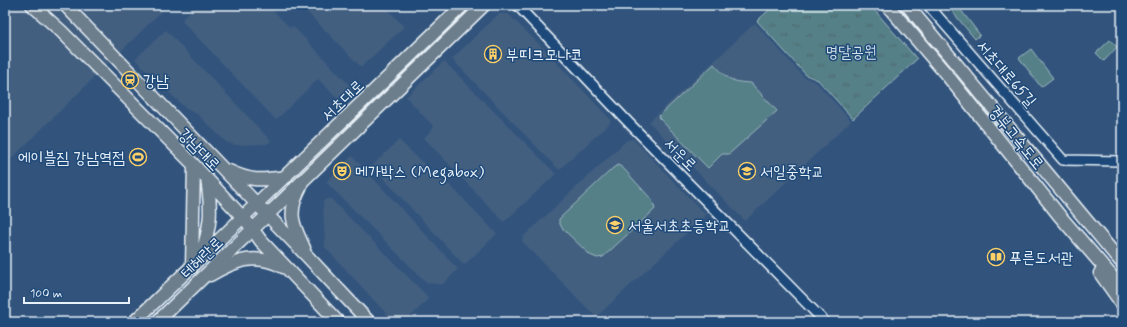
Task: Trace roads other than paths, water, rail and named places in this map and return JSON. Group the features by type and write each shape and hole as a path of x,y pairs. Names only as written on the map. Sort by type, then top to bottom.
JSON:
{"main road":[{"name":"강남대로","path":"32,5 61,31 194,165 338,322"},
{"name":"강남대로","path":"65,5 369,322"},
{"name":"서초대로","path":"242,217 286,177 463,5"},
{"name":"서초대로","path":"267,215 484,5"},
{"name":"경부고속도로","path":"887,5 947,75 1059,215 1122,288"},
{"name":"경부고속도로","path":"907,5 1122,264"},
{"path":"192,267 194,165"},
{"path":"222,167 239,176 257,180 286,177"},
{"path":"308,175 292,209 294,223 308,257"},
{"path":"201,257 210,225 210,197 206,179"},
{"name":"테헤란로","path":"157,322 267,215"},
{"path":"1059,215 1122,304"},
{"name":"테헤란로","path":"134,322 242,217"},
{"path":"211,268 211,263 232,243 232,238 230,236 223,237"},
{"path":"1111,250 1122,260"},
{"path":"194,285 228,266 246,260 264,260 276,263 289,270"}],"street":[{"name":"서운로","path":"517,5 629,122 825,322"},
{"name":"서초대로65길","path":"928,5 1063,160 1122,162"}],"place":[{"name":"부띠크모나코","path":"493,54"},
{"name":"강남","path":"130,80"},
{"name":"에이블짐 강남역점","path":"138,157"},
{"name":"메가박스 (Megabox)","path":"342,171"},
{"name":"서일중학교","path":"747,171"},
{"name":"서울서초초등학교","path":"615,225"},
{"name":"푸른도서관","path":"996,257"}],"park label":[{"name":"명달공원","path":"851,51"}]}
